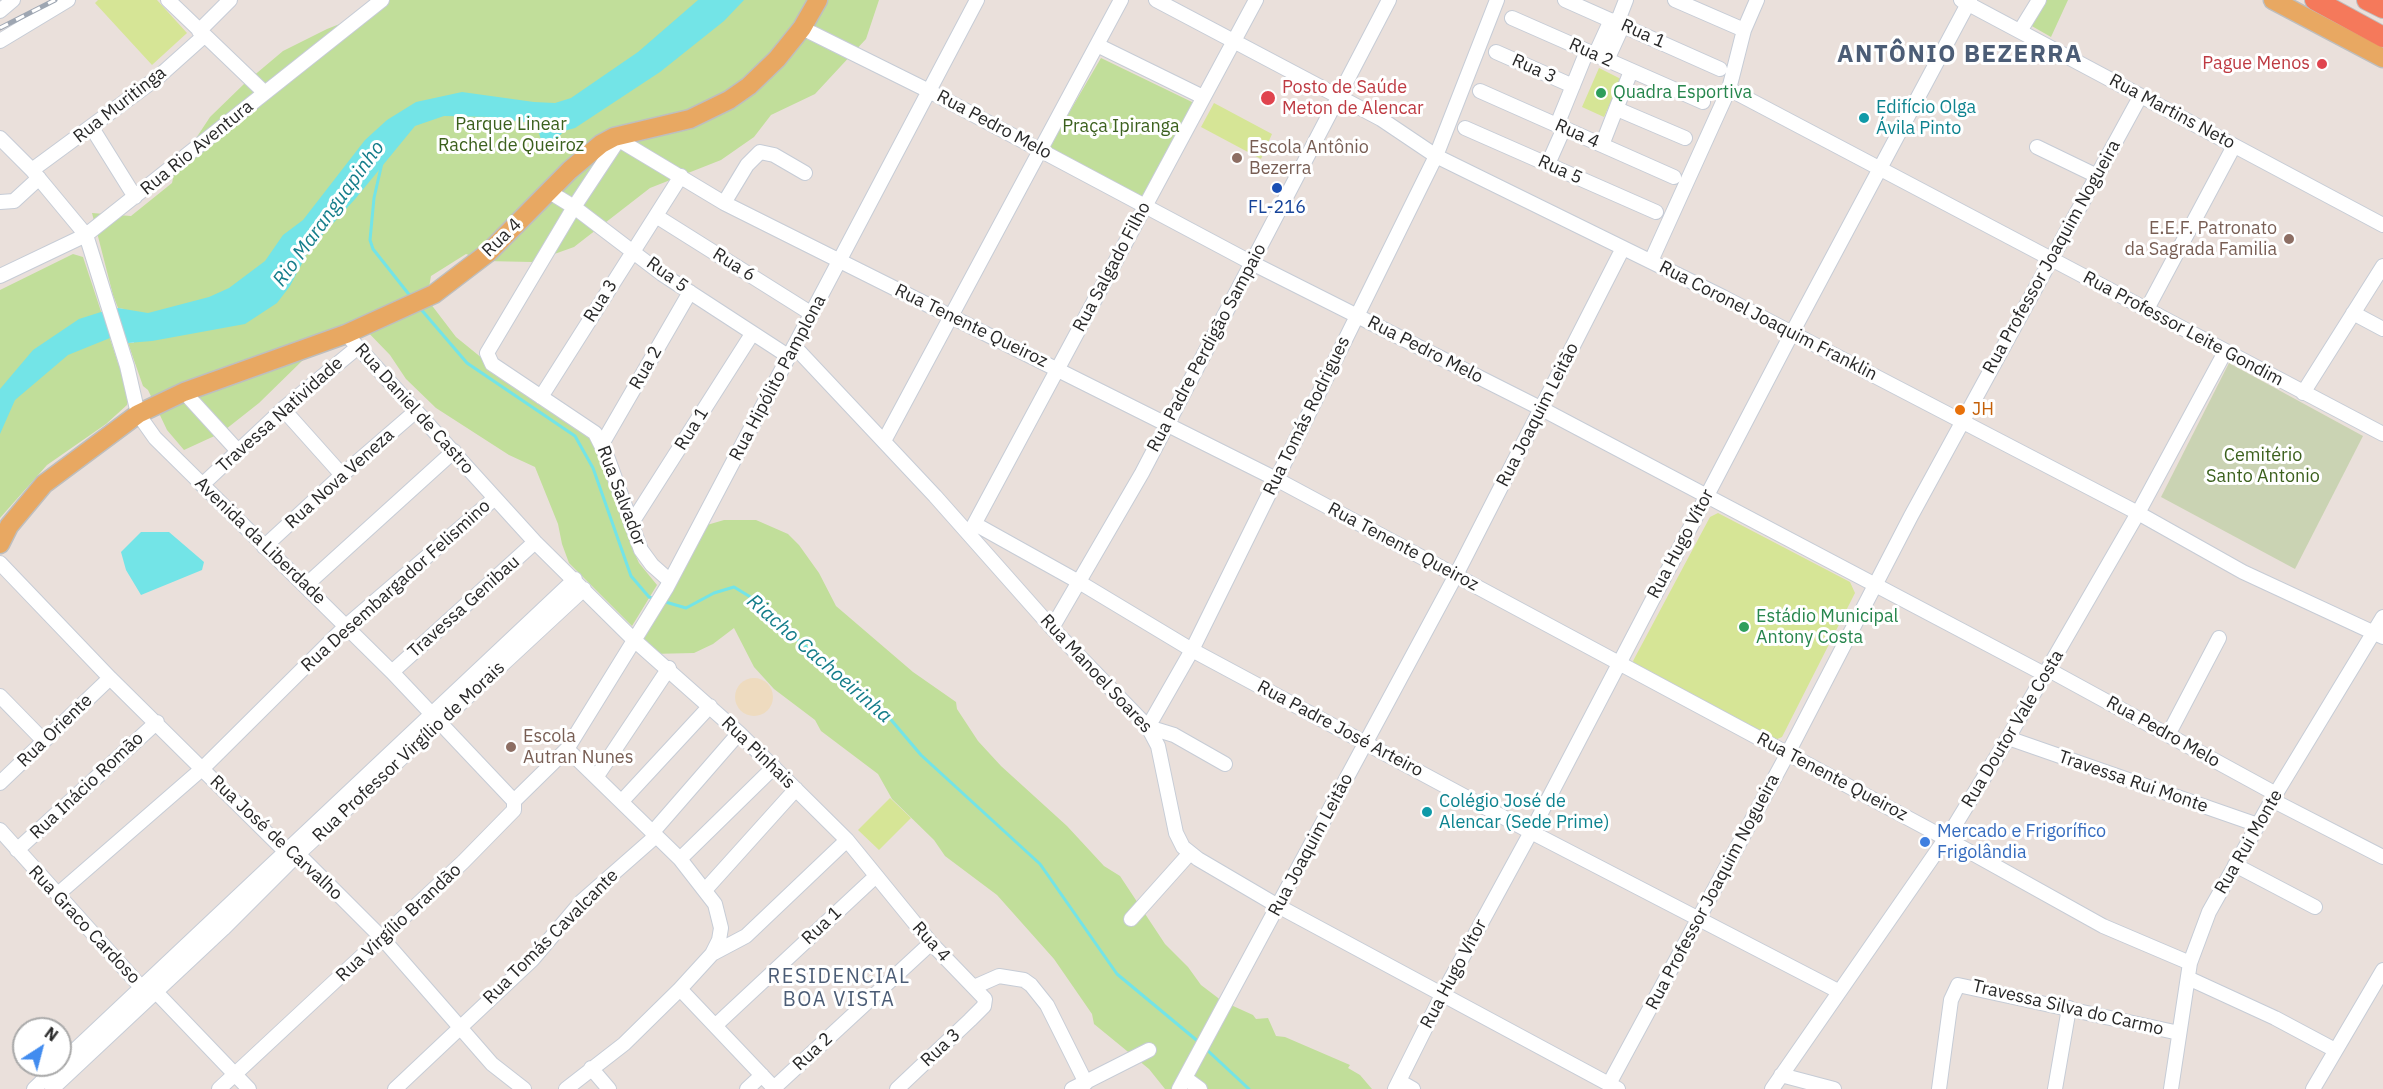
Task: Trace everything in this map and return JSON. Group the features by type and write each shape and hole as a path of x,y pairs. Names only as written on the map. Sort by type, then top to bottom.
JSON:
{"highway":[{"path":"2315,0 2383,37"},
{"path":"2367,0 2383,8"}],"main road":[{"name":"Rua 4","path":"0,544 9,526 44,484 138,414 184,392 352,340 394,313 434,294 489,252 548,191 586,156 616,138 690,118 729,100 765,72 802,28 818,0"},
{"path":"2273,0 2383,58"}],"street":[{"path":"0,10 13,0"},
{"path":"0,41 68,0"},
{"path":"168,0 265,93"},
{"name":"Rua Muritinga","path":"0,202 14,201 35,174 157,78 202,33 230,0"},
{"name":"Rua Rio Aventura","path":"0,276 86,235 382,0"},
{"name":"Rua Hipólito Pamplona","path":"567,749 668,584 841,261 977,0"},
{"path":"884,441 1121,0"},
{"name":"Rua Coronel Joaquim Franklin","path":"1156,0 1381,119 1436,156 1792,333 2138,513 2243,572 2378,635"},
{"name":"Rua Salgado Filho","path":"972,530 1256,0"},
{"name":"Rua Padre Perdigão Sampaio","path":"1052,628 1167,425 1389,0"},
{"name":"Rua Tomás Rodrigues","path":"1148,727 1192,650 1436,156 1497,0"},
{"name":"Rua 1","path":"1565,0 1720,69"},
{"path":"1552,166 1564,128 1573,86 1617,23 1626,0"},
{"path":"1675,0 1744,30"},
{"path":"1651,261 1729,89 1744,30 1758,0"},
{"path":"2020,31 2038,0"},
{"name":"Rua Martins Neto","path":"1966,1 2140,97 2383,225"},
{"name":"Rua Hugo Vítor","path":"1397,1085 1442,995 1531,832 1966,1"},
{"name":"Rua 2","path":"1512,18 1703,102"},
{"name":"Rua Pedro Melo","path":"802,28 929,91 1252,263 1542,410 1873,586 2048,672 2168,735 2383,857"},
{"path":"1097,45 1203,97"},
{"name":"Rua 3","path":"1496,52 1573,86"},
{"path":"1602,145 1631,71"},
{"name":"Rua Professor Leite Gondim","path":"1729,89 2383,434"},
{"name":"Rua 4","path":"1479,91 1674,177"},
{"name":"Rua Professor Joaquim Nogueira","path":"1614,1087 1698,918 1788,753 1873,586 2140,97"},
{"path":"1617,109 1685,138"},
{"path":"92,128 135,198"},
{"name":"Rua 5","path":"1465,128 1656,212"},
{"path":"0,138 35,174 86,235"},
{"path":"574,207 616,138"},
{"name":"Rua Tenente Queiroz","path":"616,138 723,203 1276,479 1788,753 2103,926 2190,963"},
{"path":"2147,309 2234,146"},
{"path":"2037,147 2095,176"},
{"path":"723,203 747,165 760,152 774,155 805,172"},
{"name":"Rua 3","path":"542,397 681,176"},
{"name":"Rua 5","path":"548,191 574,207 690,292 752,334 791,351"},
{"name":"Rua Salvador","path":"574,207 487,349 488,357 492,363 588,426 602,444 641,550 668,584"},
{"name":"Rua 6","path":"656,216 812,314"},
{"name":"Avenida da Liberdade","path":"86,235 127,366 138,414 155,438 392,672 514,801"},
{"name":"Rua Joaquim Leitão","path":"1185,1078 1456,575 1623,248"},
{"path":"2303,393 2383,266"},
{"name":"Rua 2","path":"602,444 690,292"},
{"path":"2354,313 2383,329"},
{"name":"Rua 1","path":"631,524 752,334"},
{"name":"Travessa Natividade","path":"202,485 352,340"},
{"name":"Rua Daniel de Castro","path":"352,340 535,542 580,584 633,639"},
{"name":"Rua Manoel Soares","path":"791,351 972,530 1052,628 1148,727 1158,746 1179,840 1190,853"},
{"name":"Rua Doutor Vale Costa","path":"1772,1089 1945,838 2008,738 2138,513 2225,352"},
{"path":"184,392 237,450"},
{"path":"283,409 342,474"},
{"name":"Rua Nova Veneza","path":"264,547 342,474 416,411"},
{"path":"305,586 454,452"},
{"name":"Rua Desembargador Felismino","path":"58,894 203,768 346,626 495,498"},
{"name":"Rua Padre José Arteiro","path":"972,530 1079,582 1192,650 1531,832 1838,991"},
{"name":"Travessa Genibau","path":"392,672 535,542"},
{"name":"Rua José de Carvalho","path":"0,563 110,678 382,938 458,1028 492,1064 524,1089"},
{"name":"Rua Professor Virgílio de Morais","path":"52,1089 156,992 292,852 580,584"},
{"name":"Rua Rui Monte","path":"2171,1089 2190,963 2210,912 2274,797 2378,635 2383,617"},
{"path":"2168,735 2219,638"},
{"name":"Rua Pinhais","path":"633,639 669,668 774,767 846,840 876,876"},
{"path":"597,776 669,668"},
{"name":"Rua Oriente","path":"0,783 110,678"},
{"path":"0,696 44,741"},
{"path":"622,801 710,706"},
{"name":"Rua Inácio Romão","path":"17,850 157,722"},
{"path":"1148,727 1174,735 1225,764"},
{"name":"Rua Tomás Cavalcante","path":"395,1089 532,960 582,901 654,835 739,734"},
{"name":"Travessa Rui Monte","path":"2008,738 2258,825"},
{"path":"567,749 680,859 716,903 721,928 712,954"},
{"name":"Rua Virgílio Brandão","path":"219,1089 382,938 514,810 514,801 567,749"},
{"path":"680,859 774,767"},
{"path":"706,889 796,789"},
{"name":"Rua Graco Cardoso","path":"0,830 141,987 156,992 249,1089"},
{"path":"566,1089 624,1044 712,954 746,936 846,840"},
{"path":"1131,919 1190,853 1278,906 1614,1087"},
{"path":"2235,865 2315,907"},
{"name":"Rua 1","path":"716,1025 876,876"},
{"name":"Rua 4","path":"876,876 931,943 985,999 984,1006"},
{"name":"Rua Professor Virgílio de Morais","path":"72,1053 141,987 219,925"},
{"name":"Rua 2","path":"775,1089 931,943"},
{"path":"2313,1089 2383,970"},
{"path":"974,987 999,976 1024,980 1031,985 1047,1005 1086,1083"},
{"path":"2188,978 2275,1018 2335,1050"},
{"name":"Travessa Silva do Carmo","path":"1939,1089 1951,1000 1956,986 1967,985 2180,1033"},
{"path":"680,989 775,1089"},
{"name":"Rua 3","path":"897,1089 984,1006"},
{"path":"2055,1089 2069,1008"},
{"path":"1072,1089 1149,1050"},
{"path":"591,1068 609,1089"},
{"path":"747,1089 762,1075"},
{"path":"1781,1075 1834,1089"},
{"name":"Rua Professor Virgílio de Morais","path":"34,1089 47,1077"},
{"path":"1185,1078 1200,1089"},
{"path":"1397,1085 1413,1089"}],"green space":[{"path":"98,0 157,0 187,33 152,65 95,3"},
{"name":"Parque Linear Rachel de Queiroz","path":"390,0 879,0 866,39 815,94 771,115 754,137 721,160 650,188 574,247 532,262 485,261 466,254 431,276 427,299 456,337 504,376 586,431 595,444 616,497 630,543 639,563 657,585 632,626 569,563 558,524 535,467 509,455 436,408 406,379 390,355 361,325 349,324 321,334 305,358 259,403 221,433 184,450 167,430 148,390 143,386 128,343 134,343 124,309 118,308 113,295 92,213 131,216 172,183 175,170 210,117 283,51 327,29 380,8"},
{"path":"2043,0 2068,0 2051,37 2030,25"},
{"name":"Praça Ipiranga","path":"1101,58 1192,102 1193,108 1141,198 1049,147"},
{"name":"Quadra Esportiva","path":"1599,68 1621,79 1604,117 1582,107"},
{"path":"1214,103 1272,134 1261,159 1201,127"},
{"path":"73,254 83,257 129,396 127,405 106,424 47,465 0,518 0,290"},
{"name":"Cemitério Santo Antonio","path":"2229,363 2363,436 2295,569 2161,497"},
{"name":"Estádio Municipal Antony Costa","path":"1718,513 1850,582 1855,593 1782,737 1775,740 1636,668 1633,661 1710,517"},
{"path":"724,520 756,520 788,534 819,573 836,606 913,672 956,702 957,709 978,741 1001,766 1067,826 1104,866 1120,876 1165,944 1188,967 1201,985 1222,1001 1253,1015 1256,1019 1268,1018 1276,1036 1285,1037 1350,1065 1348,1068 1360,1075 1372,1089 1165,1089 1149,1069 1094,1024 1092,1014 1054,959 997,895 945,856 934,840 892,799 878,774 821,731 815,720 774,689 754,667 734,628 713,644 694,653 651,654 637,644 707,525"},
{"path":"890,798 911,818 879,850 858,830"}],"sand":[{"path":"754,678 768,683 773,697 768,711 754,716 740,711 735,697 740,683"}],"water":[{"name":"Rio Maranguapinho","path":"698,0 744,0 724,21 660,72 575,128 564,131 553,143 543,146 538,130 531,123 488,117 444,116 415,126 356,198 309,250 290,286 277,303 245,324 152,341 128,343 110,338 68,355 15,400 0,434 0,389 33,350 79,319 101,312 118,308 148,313 209,297 229,288 265,261 283,235 303,220 365,140 387,120 416,102 462,92 534,102 555,103 571,98 638,52"},
{"path":"141,532 169,532 204,562 202,570 141,595 126,570 121,552"}],"waterway":[{"name":"Riacho Cachoeirinha","path":"382,163 374,198 370,240 373,249 411,297"},
{"name":"Riacho Cachoeirinha","path":"419,307 467,363 575,436 593,468 631,576 649,597 656,599"},
{"name":"Riacho Cachoeirinha","path":"662,601 686,608 714,593 734,587 757,601 797,639 887,715 921,755 1040,864 1117,974 1200,1043"},
{"name":"Riacho Cachoeirinha","path":"1205,1048 1249,1089"}],"railway":[{"path":"0,28 55,0"}],"place":[{"name":"Pague Menos","path":"2322,64"},
{"name":"Quadra Esportiva","path":"1601,93"},
{"name":"Posto de Saúde Meton de Alencar","path":"1268,98"},
{"name":"Edifício Olga Ávila Pinto","path":"1864,118"},
{"name":"Escola Antônio Bezerra","path":"1237,158"},
{"name":"FL-216","path":"1277,188"},
{"name":"E.E.F. Patronato da Sagrada Familia","path":"2289,239"},
{"name":"JH","path":"1960,410"},
{"name":"Estádio Municipal Antony Costa","path":"1744,627"},
{"name":"Escola Autran Nunes","path":"511,747"},
{"name":"Colégio José de Alencar (Sede Prime)","path":"1427,812"},
{"name":"Mercado e Frigorífico Frigolândia","path":"1925,842"}],"district":[{"name":"ANTÔNIO BEZERRA","path":"1960,55"},
{"name":"RESIDENCIAL BOA VISTA","path":"839,988"}]}
